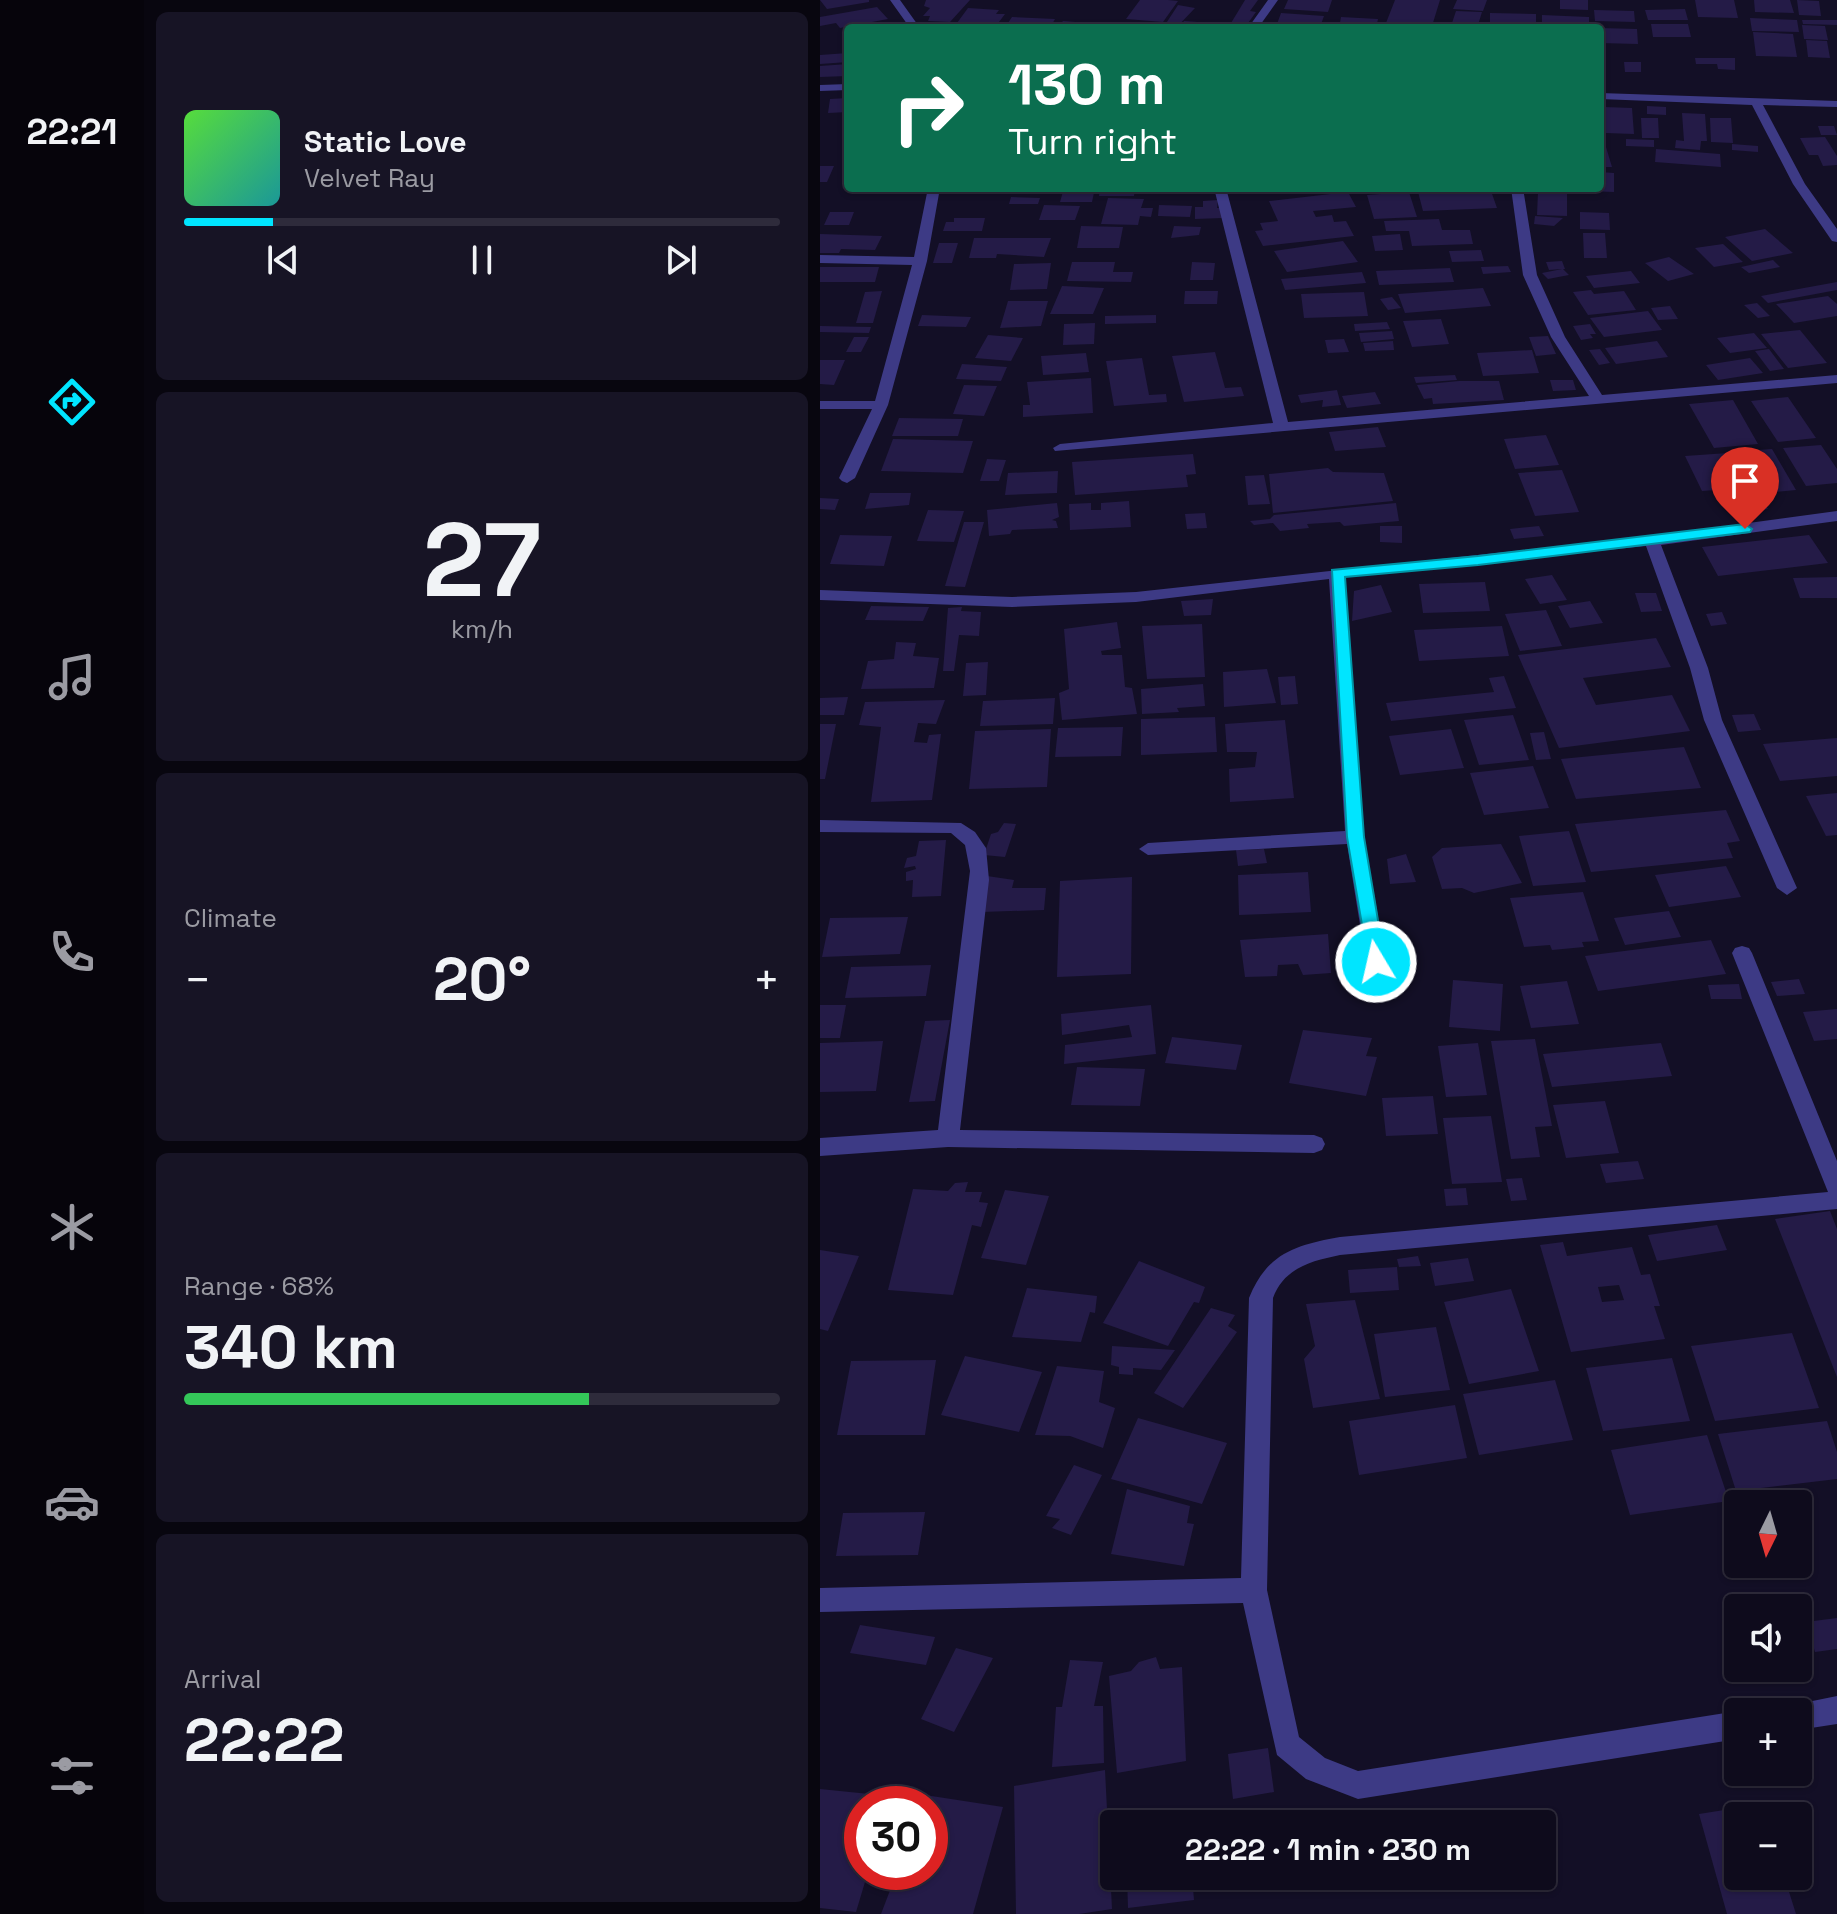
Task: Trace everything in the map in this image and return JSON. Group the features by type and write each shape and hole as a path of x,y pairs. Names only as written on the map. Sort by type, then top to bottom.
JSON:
{"street":[{"path":"895,0 912,24"},
{"path":"1256,24 1273,0"},
{"path":"820,88 844,87"},
{"path":"1604,96 1837,104"},
{"path":"1755,100 1799,184 1837,238"},
{"path":"847,478 881,405 920,261 933,192"},
{"path":"1221,192 1281,425"},
{"path":"1518,192 1530,275 1558,337 1599,401"},
{"path":"820,259 920,261"},
{"path":"1060,448 1281,425 1837,379"},
{"path":"820,405 881,405"},
{"path":"820,595 1012,602 1105,598 1652,541 1837,516"},
{"path":"1652,541 1699,668 1713,720 1787,888"},
{"path":"1337,573 1355,837 1376,962"},
{"path":"820,826 954,827 969,834 977,845 979,880 948,1138"},
{"path":"1148,849 1355,837"},
{"path":"1742,953 1837,1188"},
{"path":"820,1147 948,1138 1314,1144"},
{"path":"1724,1727 1358,1785 1316,1769 1287,1745 1254,1590 1261,1298 1265,1284 1289,1261 1308,1252 1340,1246 1837,1200"},
{"path":"820,1600 1254,1590"},
{"path":"1812,1714 1837,1710"}],"building":[{"path":"820,0 869,0 869,2 827,9"},
{"path":"926,0 970,0 950,22 928,21 930,16 923,16 930,8 924,6"},
{"path":"1140,0 1178,1 1163,22 1126,19"},
{"path":"1245,0 1258,0 1250,11 1256,12 1247,24 1230,24"},
{"path":"1288,0 1332,0 1328,12 1284,9"},
{"path":"1395,0 1440,0 1433,24 1386,23"},
{"path":"1457,0 1487,0 1483,11 1453,9"},
{"path":"1560,0 1588,0 1588,10 1560,9"},
{"path":"1695,0 1734,0 1738,18 1698,17"},
{"path":"1754,0 1790,0 1794,13 1755,12"},
{"path":"1797,0 1819,1 1821,16 1799,15"},
{"path":"1178,5 1195,8 1180,24 1166,24"},
{"path":"877,7 888,19 844,24 840,28 836,23 820,26 820,17"},
{"path":"968,8 999,10 996,14 1005,14 998,24 957,23"},
{"path":"1685,9 1688,20 1648,20 1645,10"},
{"path":"1594,10 1634,11 1635,22 1595,21"},
{"path":"1456,11 1482,12 1478,24 1452,23"},
{"path":"1281,13 1324,16 1321,24 1277,24"},
{"path":"1490,13 1536,14 1536,24 1490,24"},
{"path":"1542,15 1589,17 1589,24 1542,22"},
{"path":"1012,17 1055,19 1052,24 1007,24"},
{"path":"1341,17 1378,19 1377,24 1340,24"},
{"path":"1750,18 1797,20 1799,32 1752,31"},
{"path":"1802,20 1837,20 1837,25 1803,24"},
{"path":"1063,21 1100,24 1060,24"},
{"path":"1184,21 1226,24 1182,24"},
{"path":"1651,24 1688,24 1691,37 1653,37"},
{"path":"1802,25 1825,26 1828,40 1804,39"},
{"path":"1604,28 1637,29 1638,44 1604,43"},
{"path":"1753,32 1793,34 1797,57 1756,56"},
{"path":"1806,40 1827,41 1830,58 1808,57"},
{"path":"844,53 844,62 820,64 820,55"},
{"path":"1695,58 1735,58 1735,70 1718,69 1717,64 1696,64"},
{"path":"1624,62 1641,62 1641,72 1625,72"},
{"path":"844,64 844,76 820,77 820,66"},
{"path":"844,98 844,112 828,113 830,99"},
{"path":"1647,106 1666,107 1666,115 1647,114"},
{"path":"1604,107 1632,108 1634,134 1606,133"},
{"path":"1682,113 1705,114 1707,141 1701,141 1700,150 1675,148 1676,140 1684,141"},
{"path":"1641,118 1658,118 1659,138 1642,138"},
{"path":"1710,118 1731,118 1733,143 1711,142"},
{"path":"1818,126 1834,126 1837,135 1821,135"},
{"path":"1825,137 1837,156 1837,165 1823,166 1818,155 1809,155 1800,138"},
{"path":"1626,139 1654,140 1654,147 1626,146"},
{"path":"1604,140 1612,167 1604,167"},
{"path":"1732,144 1758,146 1758,152 1732,150"},
{"path":"1656,149 1720,154 1721,167 1655,162"},
{"path":"820,166 834,166 827,182 820,182"},
{"path":"1604,172 1614,173 1614,192 1604,192"},
{"path":"1063,192 1094,192 1092,202 1060,202"},
{"path":"1100,192 1134,192 1134,196 1099,196"},
{"path":"1348,192 1356,207 1313,211 1316,217 1332,215 1334,222 1346,221 1354,236 1263,246 1255,231 1263,230 1260,223 1278,221 1269,201"},
{"path":"1409,192 1417,217 1374,219 1367,195"},
{"path":"1418,192 1491,192 1497,208 1423,211"},
{"path":"1538,192 1567,193 1567,216 1537,215"},
{"path":"1011,197 1040,198 1038,204 1009,204"},
{"path":"1108,198 1144,199 1141,208 1153,208 1151,217 1140,216 1138,225 1101,224"},
{"path":"1218,200 1217,208 1224,208 1223,218 1195,219 1195,207 1203,207 1203,201"},
{"path":"1044,205 1080,206 1075,220 1039,220"},
{"path":"1159,205 1192,206 1190,217 1158,216"},
{"path":"830,212 854,212 849,225 824,225"},
{"path":"1580,212 1609,213 1610,230 1580,229"},
{"path":"1535,216 1563,218 1554,226 1534,224"},
{"path":"954,218 985,218 982,231 943,231 946,222 954,222"},
{"path":"1439,219 1442,230 1470,230 1473,244 1412,246 1409,231 1386,231 1384,221"},
{"path":"1081,226 1123,227 1119,248 1077,248"},
{"path":"1174,226 1201,227 1199,235 1171,238"},
{"path":"1765,229 1793,253 1752,261 1725,237"},
{"path":"1583,233 1605,233 1607,258 1584,258"},
{"path":"820,234 882,236 875,250 841,249 839,253 820,253"},
{"path":"1400,234 1403,250 1375,251 1372,236"},
{"path":"974,238 1051,238 1044,257 997,254 996,258 969,258"},
{"path":"1343,241 1358,262 1287,272 1274,251"},
{"path":"939,243 958,243 952,263 933,263"},
{"path":"1723,244 1743,262 1714,267 1695,248"},
{"path":"1481,250 1484,261 1452,262 1449,251"},
{"path":"1669,257 1694,274 1668,281 1645,263"},
{"path":"1773,260 1780,267 1749,273 1741,267"},
{"path":"1562,261 1563,269 1569,275 1548,279 1542,273 1562,269 1549,270 1546,262"},
{"path":"1072,262 1115,262 1113,272 1133,272 1131,282 1067,281"},
{"path":"1192,262 1215,263 1213,280 1190,280"},
{"path":"1051,263 1047,289 1010,290 1014,264"},
{"path":"1508,266 1511,272 1483,274 1481,267"},
{"path":"820,267 879,267 875,282 820,282"},
{"path":"1450,268 1454,282 1379,285 1376,271"},
{"path":"1631,271 1640,283 1594,288 1586,276"},
{"path":"1362,272 1366,283 1285,290 1281,279"},
{"path":"1837,282 1837,290 1768,303 1761,296"},
{"path":"1062,286 1104,288 1093,314 1050,314"},
{"path":"1483,288 1491,306 1405,313 1398,294"},
{"path":"1591,290 1594,294 1624,291 1636,310 1588,315 1573,292"},
{"path":"882,291 873,323 856,323 865,292"},
{"path":"1185,291 1218,291 1217,304 1184,304"},
{"path":"1364,292 1368,316 1304,318 1301,294"},
{"path":"1828,296 1837,304 1837,316 1794,323 1776,304"},
{"path":"1392,297 1401,308 1388,310 1380,299"},
{"path":"1008,301 1048,301 1041,326 1000,328"},
{"path":"1757,303 1770,316 1758,318 1744,305"},
{"path":"1670,306 1678,319 1658,320 1651,308"},
{"path":"1648,311 1662,330 1604,337 1590,318"},
{"path":"922,315 971,317 966,327 918,326"},
{"path":"1156,315 1156,323 1105,324 1105,316"},
{"path":"1441,319 1449,344 1412,347 1403,321"},
{"path":"1387,322 1390,329 1355,331 1354,324"},
{"path":"1095,323 1094,344 1063,345 1064,324"},
{"path":"1590,324 1596,334 1590,334 1593,338 1581,340 1573,326"},
{"path":"820,326 871,327 869,333 820,332"},
{"path":"1800,330 1827,363 1788,368 1761,334"},
{"path":"1392,331 1394,339 1361,342 1359,333"},
{"path":"1754,333 1767,348 1730,353 1717,338"},
{"path":"988,335 1023,338 1011,361 975,358"},
{"path":"1548,336 1556,354 1536,356 1529,337"},
{"path":"854,337 869,337 861,352 846,352"},
{"path":"1344,339 1349,352 1328,353 1325,340"},
{"path":"1393,341 1394,350 1365,351 1363,343"},
{"path":"1657,341 1668,357 1616,364 1605,348"},
{"path":"1600,349 1610,363 1599,365 1589,350"},
{"path":"1769,349 1784,369 1770,371 1755,351"},
{"path":"1532,350 1539,373 1483,376 1477,353"},
{"path":"1215,352 1225,388 1241,387 1244,396 1184,402 1172,356"},
{"path":"1086,353 1089,372 1043,375 1041,356"},
{"path":"1142,358 1149,395 1166,394 1167,402 1114,406 1106,361"},
{"path":"1750,358 1763,373 1718,380 1706,365"},
{"path":"820,360 845,360 834,385 820,384"},
{"path":"962,364 1007,367 1001,381 956,379"},
{"path":"1455,375 1457,380 1416,383 1414,377"},
{"path":"1091,378 1093,413 1023,417 1023,405 1030,405 1027,382"},
{"path":"1550,380 1573,380 1576,390 1553,391"},
{"path":"1499,381 1504,400 1433,404 1432,398 1424,399 1417,385"},
{"path":"964,385 997,386 984,416 953,414"},
{"path":"1337,390 1341,405 1322,407 1323,400 1301,403 1298,395"},
{"path":"1375,392 1381,404 1347,408 1342,396"},
{"path":"1788,397 1816,438 1778,442 1751,401"},
{"path":"1733,400 1758,444 1714,448 1689,404"},
{"path":"899,418 963,419 958,436 892,436"},
{"path":"1378,427 1386,447 1335,451 1329,432"},
{"path":"1546,435 1559,465 1515,469 1504,439"},
{"path":"893,439 973,441 963,473 881,471"},
{"path":"1821,445 1837,469 1837,483 1806,486 1783,448"},
{"path":"1772,449 1796,490 1753,494 1730,452"},
{"path":"1728,453 1745,488 1702,491 1685,456"},
{"path":"1193,454 1196,474 1186,475 1188,487 1075,495 1072,462"},
{"path":"987,459 1006,460 999,481 980,481"},
{"path":"1328,468 1333,472 1384,473 1393,501 1273,513 1269,474"},
{"path":"1562,470 1579,512 1535,516 1518,473"},
{"path":"1058,471 1057,493 1005,495 1008,473"},
{"path":"1264,475 1270,504 1248,505 1245,476"},
{"path":"870,493 911,493 909,505 865,509"},
{"path":"820,498 839,499 835,510 820,509"},
{"path":"1762,500 1768,509 1740,513 1734,504"},
{"path":"1129,501 1131,527 1070,530 1069,504 1091,503 1091,510 1101,510 1101,503"},
{"path":"1057,503 1059,517 1052,520 1056,521 1058,528 1012,530 1010,534 989,536 987,510"},
{"path":"1396,503 1399,521 1344,526 1340,522 1307,524 1309,528 1280,531 1273,523 1254,525 1250,521 1270,519 1274,515"},
{"path":"928,510 964,511 954,542 917,541"},
{"path":"1205,513 1207,528 1187,529 1185,514"},
{"path":"964,522 984,522 965,587 945,586"},
{"path":"1380,526 1402,526 1402,543 1380,542"},
{"path":"1539,526 1544,536 1514,539 1510,529"},
{"path":"840,535 892,536 884,566 830,564"},
{"path":"1809,535 1828,563 1718,576 1702,547"},
{"path":"1552,575 1567,600 1540,604 1525,579"},
{"path":"1837,577 1837,598 1800,598 1793,578"},
{"path":"1485,582 1490,611 1423,613 1419,584"},
{"path":"1381,585 1392,612 1352,621 1354,591"},
{"path":"1635,593 1656,593 1662,611 1641,612"},
{"path":"1213,599 1211,615 1184,616 1181,601"},
{"path":"1590,601 1603,623 1570,628 1558,606"},
{"path":"871,606 929,607 923,621 865,620"},
{"path":"962,607 961,611 981,612 979,636 959,635 954,671 943,671 948,608"},
{"path":"1546,610 1562,646 1520,651 1505,614"},
{"path":"1722,612 1727,624 1711,626 1706,614"},
{"path":"1117,622 1121,648 1101,651 1102,655 1122,655 1125,687 1132,688 1137,714 1062,720 1059,693 1069,689 1064,629"},
{"path":"1202,624 1205,677 1147,679 1142,626"},
{"path":"1502,626 1509,656 1419,661 1414,630"},
{"path":"1656,638 1671,667 1583,678 1596,705 1672,695 1690,731 1559,748 1518,655"},
{"path":"896,642 916,643 913,656 939,658 934,688 861,689 868,661 894,659"},
{"path":"988,662 986,695 963,696 966,663"},
{"path":"1267,669 1276,703 1224,707 1223,672"},
{"path":"1295,676 1298,704 1281,705 1278,677"},
{"path":"1504,676 1516,708 1391,721 1386,703 1494,692 1489,678"},
{"path":"1203,684 1205,706 1177,708 1179,712 1142,714 1141,689"},
{"path":"848,697 844,715 820,715 820,698"},
{"path":"1055,698 1053,724 980,726 983,701"},
{"path":"945,700 936,724 918,723 914,742 927,743 929,735 941,734 932,800 871,802 881,727 859,725 865,702"},
{"path":"1754,714 1761,730 1738,732 1732,715"},
{"path":"1513,715 1529,760 1479,765 1464,720"},
{"path":"1215,717 1217,752 1141,755 1141,719"},
{"path":"1285,720 1294,798 1230,802 1229,769 1255,767 1257,752 1227,752 1225,724"},
{"path":"820,724 836,724 825,779 820,779"},
{"path":"1123,727 1121,756 1055,757 1058,728"},
{"path":"1051,729 1047,787 969,789 975,731"},
{"path":"1451,729 1464,768 1400,775 1389,736"},
{"path":"1544,732 1551,759 1536,760 1530,733"},
{"path":"1837,738 1837,776 1780,781 1763,744"},
{"path":"1684,747 1701,788 1576,799 1561,759"},
{"path":"1533,766 1549,808 1484,815 1470,773"},
{"path":"1837,793 1837,835 1826,836 1806,796"},
{"path":"1726,810 1740,841 1727,843 1733,858 1591,872 1575,824"},
{"path":"1004,823 1016,824 1005,857 984,855 991,834 998,832"},
{"path":"1569,831 1586,882 1533,886 1519,836"},
{"path":"946,840 941,896 912,897 913,880 906,881 906,872 916,869 915,866 904,868 907,858 916,856 919,841"},
{"path":"1501,844 1522,883 1474,893 1462,888 1442,889 1432,857 1442,848"},
{"path":"1264,849 1267,863 1238,866 1236,850"},
{"path":"1406,854 1416,882 1390,884 1387,859"},
{"path":"1726,866 1741,897 1669,907 1655,875"},
{"path":"1308,872 1311,912 1239,915 1238,875"},
{"path":"987,876 1014,880 1012,888 1046,888 1044,910 981,912"},
{"path":"1132,877 1131,974 1057,977 1060,881"},
{"path":"1583,892 1599,941 1582,942 1584,947 1552,950 1550,945 1524,947 1510,898"},
{"path":"1669,911 1681,937 1625,945 1614,918"},
{"path":"908,917 900,954 822,957 830,918"},
{"path":"1328,934 1331,973 1303,975 1298,964 1278,965 1277,976 1245,977 1240,940"},
{"path":"1711,940 1726,974 1598,991 1585,956"},
{"path":"931,965 926,996 845,998 851,967"},
{"path":"1799,979 1805,994 1777,996 1771,982"},
{"path":"1453,980 1503,984 1500,1031 1449,1027"},
{"path":"1567,981 1579,1024 1531,1028 1520,986"},
{"path":"1739,984 1742,999 1711,999 1708,985"},
{"path":"820,1005 846,1005 840,1038 820,1038"},
{"path":"1151,1005 1156,1054 1064,1064 1065,1045 1132,1037 1129,1025 1062,1035 1061,1014"},
{"path":"1837,1009 1837,1039 1814,1041 1803,1012"},
{"path":"950,1020 935,1101 909,1102 925,1021"},
{"path":"1303,1030 1372,1038 1366,1056 1377,1057 1366,1096 1289,1083"},
{"path":"1172,1037 1242,1045 1236,1070 1165,1063"},
{"path":"1535,1039 1552,1126 1535,1127 1540,1157 1511,1159 1491,1041"},
{"path":"883,1041 876,1091 820,1092 820,1043"},
{"path":"1478,1043 1487,1095 1446,1097 1438,1046"},
{"path":"1661,1043 1672,1076 1552,1087 1543,1054"},
{"path":"1077,1067 1145,1069 1140,1106 1071,1105"},
{"path":"1433,1096 1438,1134 1386,1136 1382,1098"},
{"path":"1605,1101 1619,1153 1566,1158 1553,1105"},
{"path":"1491,1116 1502,1182 1452,1184 1443,1118"},
{"path":"1638,1161 1644,1179 1606,1183 1600,1164"},
{"path":"1522,1178 1527,1200 1511,1201 1506,1179"},
{"path":"968,1182 965,1192 982,1192 979,1202 988,1203 981,1227 972,1225 953,1295 888,1290 913,1189 948,1191 955,1183"},
{"path":"1466,1188 1468,1205 1446,1206 1444,1189"},
{"path":"1005,1190 1049,1196 1026,1265 981,1258"},
{"path":"1830,1211 1837,1229 1837,1377 1775,1219"},
{"path":"1717,1225 1727,1250 1657,1261 1648,1235"},
{"path":"1563,1242 1567,1256 1632,1247 1641,1275 1650,1274 1660,1306 1654,1306 1665,1339 1571,1352 1540,1245","holes":["1619,1285 1624,1300 1602,1302 1598,1287"]},
{"path":"820,1250 859,1256 828,1331 820,1329"},
{"path":"1418,1256 1421,1266 1399,1267 1397,1259"},
{"path":"1468,1258 1474,1281 1435,1286 1430,1263"},
{"path":"1139,1261 1205,1287 1199,1303 1194,1302 1168,1346 1103,1323"},
{"path":"1397,1267 1399,1290 1350,1293 1348,1270"},
{"path":"1027,1288 1097,1296 1095,1313 1090,1312 1081,1342 1012,1337"},
{"path":"1511,1289 1539,1371 1469,1384 1444,1302"},
{"path":"1355,1300 1380,1399 1313,1408 1304,1359 1315,1346 1306,1304"},
{"path":"1211,1308 1235,1315 1228,1326 1237,1332 1183,1408 1154,1393"},
{"path":"1436,1327 1450,1390 1385,1397 1374,1334"},
{"path":"1792,1333 1819,1408 1715,1421 1691,1346"},
{"path":"1112,1346 1175,1350 1161,1370 1133,1368 1133,1375 1119,1374 1119,1367 1111,1365"},
{"path":"965,1356 1042,1372 1019,1432 941,1415"},
{"path":"1672,1358 1690,1421 1603,1431 1586,1368"},
{"path":"936,1360 925,1435 837,1435 851,1361"},
{"path":"1057,1366 1104,1371 1099,1402 1115,1408 1103,1448 1070,1436 1035,1435"},
{"path":"1555,1380 1573,1440 1479,1455 1463,1394"},
{"path":"1455,1405 1467,1458 1359,1475 1349,1421"},
{"path":"1138,1418 1227,1443 1202,1504 1111,1479"},
{"path":"1827,1421 1837,1452 1837,1479 1736,1490 1718,1434"},
{"path":"1707,1435 1725,1490 1724,1502 1630,1515 1611,1450"},
{"path":"1074,1465 1102,1475 1071,1535 1052,1528 1060,1519 1046,1516"},
{"path":"1127,1489 1190,1506 1187,1523 1194,1524 1184,1566 1111,1554"},
{"path":"925,1512 918,1555 836,1556 843,1513"},
{"path":"1837,1618 1837,1649 1815,1652 1812,1621"},
{"path":"860,1625 935,1637 926,1665 850,1653"},
{"path":"956,1648 993,1658 954,1732 921,1719"},
{"path":"1156,1657 1160,1669 1182,1667 1186,1761 1117,1773 1109,1676 1131,1671 1139,1662"},
{"path":"1070,1660 1103,1662 1094,1706 1103,1706 1104,1763 1052,1767 1056,1707 1062,1707"},
{"path":"1268,1748 1274,1792 1233,1799 1228,1754"},
{"path":"1105,1770 1107,1810 1100,1810 1100,1890 1111,1890 1112,1909 1079,1914 1016,1914 1014,1786"},
{"path":"820,1789 844,1791 844,1890 863,1890 856,1912 820,1908"},
{"path":"948,1799 1003,1807 973,1914 881,1914 890,1890 948,1890"},
{"path":"1724,1810 1724,1890 1788,1890 1796,1914 1727,1914 1699,1814"},
{"path":"1127,1890 1193,1890 1194,1900 1128,1908"}],"route":[{"path":"1376,962 1355,837 1337,573 1478,561 1745,529"}]}
